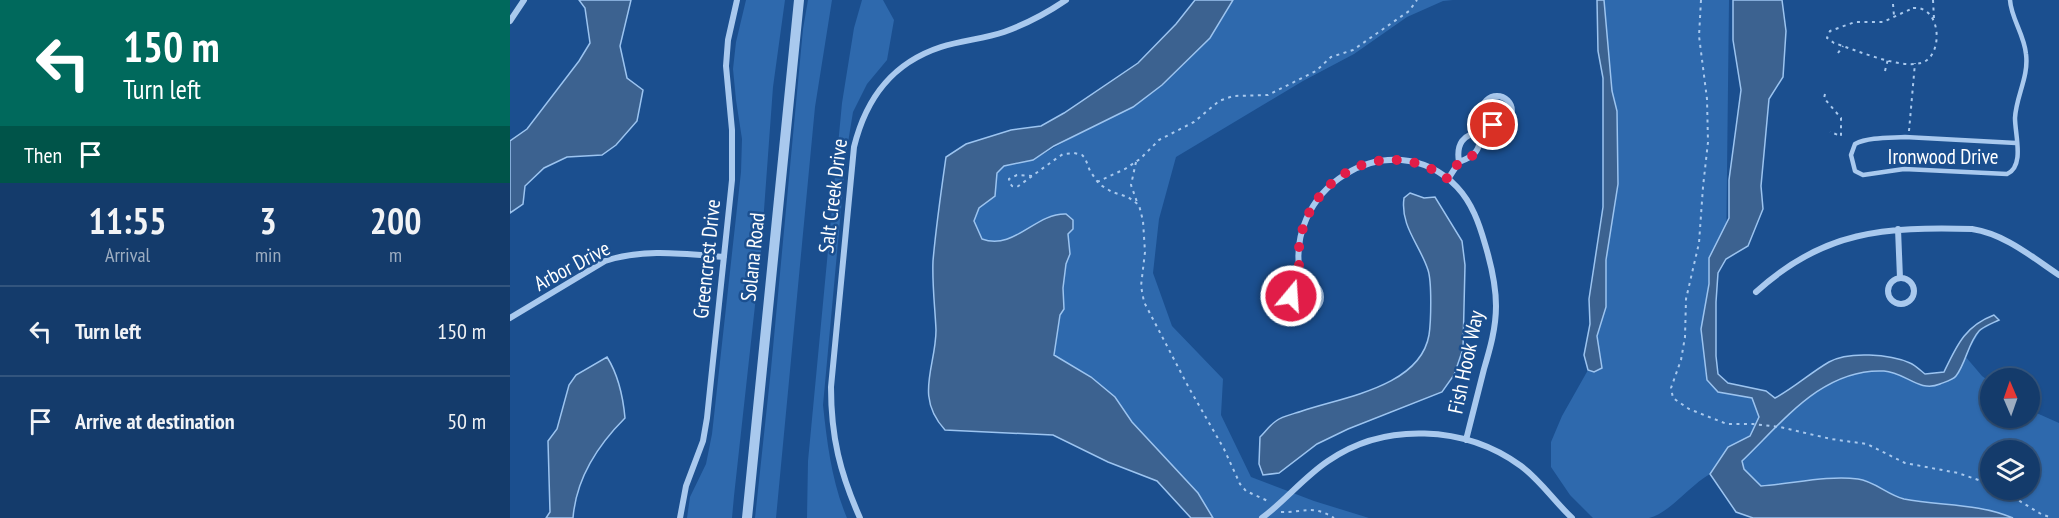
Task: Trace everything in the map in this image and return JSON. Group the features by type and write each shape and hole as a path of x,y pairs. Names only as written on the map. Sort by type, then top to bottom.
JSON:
{"street":[{"path":"510,21 524,0"},
{"name":"Greencrest Drive","path":"680,518 686,486 699,452 707,418 732,163 732,130 726,66 728,40 737,0"},
{"name":"Solana Road","path":"747,518 799,0"},
{"name":"Salt Creek Drive","path":"860,518 840,467 831,418 831,387 854,147 858,128 874,96 895,73 909,63 942,47 1005,32 1045,14 1066,0"},
{"path":"1493,97 1504,98 1510,104 1512,112 1509,118 1500,125 1488,123 1482,113 1484,103 1493,97"},
{"path":"1459,162 1468,159 1478,150 1481,132 1488,123"},
{"path":"1448,179 1459,162 1458,150 1461,142 1471,134 1481,132"},
{"name":"Fish Hook Way","path":"1302,282 1298,264 1302,229 1315,200 1336,179 1364,166 1391,161 1418,164 1448,179 1467,200 1474,213 1485,243 1495,284 1494,333 1466,440"},
{"path":"1756,292 1790,264 1814,250 1840,240 1899,229 1950,228 1984,231 2002,239 2059,276"},
{"path":"1899,229 1900,278"},
{"name":"Arbor Drive","path":"510,318 542,301 605,261 619,257 669,253 724,257"},
{"path":"1900,278 1908,280 1914,291 1911,299 1899,304 1889,297 1888,288 1892,281 1900,278"},
{"path":"1302,282 1312,284 1320,293 1318,304 1311,310 1299,310 1292,301 1293,289 1302,282"},
{"path":"1262,518 1328,461 1347,449 1364,442 1405,433 1428,432 1466,440 1501,454 1521,466 1572,518"}],"lane":[{"name":"Ironwood Drive","path":"2010,0 2013,15 2025,41 2027,58 2025,83 2016,108 2016,143 2016,167 2007,174 1904,169 1863,175 1855,171 1851,155 1855,144 1860,141 1909,137 2016,143"}],"path":[{"path":"1097,182 1125,170 1159,140 1194,122 1219,100 1233,96 1268,95 1316,71 1331,57 1353,50 1409,11 1417,0"},
{"path":"1701,0 1699,36 1707,99 1708,142 1699,243 1686,299 1681,360 1671,388 1673,398 1689,409 1727,423 1780,427 1831,440 1867,444 1905,463 1958,473 1980,481"},
{"path":"1933,0 1937,39 1932,53 1925,61 1915,63 1888,59 1843,46 1827,38 1828,32 1845,24 1883,21 1913,8 1920,7 1926,10 1934,19"},
{"path":"1893,4 1894,17"},
{"path":"1838,53 1843,46"},
{"path":"1885,71 1888,59"},
{"path":"1909,137 1915,63"},
{"path":"1825,94 1824,98 1842,118 1841,136 1830,132"},
{"path":"1032,176 1017,174 1009,179 1009,182 1012,186 1017,187 1063,154 1082,155 1097,182 1104,188 1128,197 1138,204"},
{"path":"1136,162 1131,185 1142,210 1145,252 1141,286 1144,302 1224,449 1240,484 1246,491 1264,498 1281,512 1311,509 1334,518"},
{"path":"2018,500 2052,518"}],"shaded area":[{"path":"579,0 631,0 620,46 627,78 643,90 637,121 616,145 602,155 567,157 544,168 525,186 523,204 510,213 510,141 527,129 590,43 585,8"},
{"path":"746,0 785,0 773,87 761,251 732,518 687,518 690,497 706,464 712,434 741,172 742,139 733,69 736,42"},
{"path":"808,0 832,0 815,107 776,518 755,518 803,29"},
{"path":"862,0 883,0 894,20 887,60 867,84 853,112 846,155 823,405 834,477 847,518 807,518 808,461 842,103 854,28"},
{"path":"1195,0 1233,0 1210,38 1162,85 1133,107 1054,146 1033,160 1004,166 997,173 995,196 979,208 974,221 982,239 994,241 1014,236 1055,215 1066,214 1073,220 1073,229 1068,234 1070,254 1066,264 1063,288 1064,309 1060,315 1054,355 1091,377 1115,397 1132,422 1198,493 1213,518 1191,518 1157,481 1108,462 1053,435 945,430 936,417 929,393 936,330 933,261 946,157 966,144 1011,130 1041,126 1064,113 1138,63 1176,24"},
{"path":"1233,0 1453,0 1443,1 1407,17 1354,54 1303,81 1176,157 1159,219 1153,273 1172,326 1223,379 1221,415 1251,477 1314,501 1369,518 1213,518 1198,493 1132,422 1115,397 1091,377 1054,355 1060,315 1064,309 1063,288 1066,264 1070,254 1068,234 1059,214 1051,216 1027,231 1000,241 982,239 973,221 979,208 995,196 997,173 1004,166 1033,160 1162,85 1210,38"},
{"path":"1597,0 1729,0 1726,259 1718,273 1716,356 1718,374 1728,383 1766,391 1775,398 1829,362 1847,356 1869,355 1892,358 1910,363 1925,374 1944,372 1953,353 1969,331 1994,315 1999,320 1980,331 1965,356 1980,374 1980,428 2040,428 2040,414 2059,423 2059,518 1753,518 1736,512 1710,474 1657,515 1649,518 1593,518 1570,495 1551,467 1551,442 1562,416 1588,370 1584,355 1590,324 1589,299 1603,207 1603,78 1598,51"},
{"path":"1597,0 1604,0 1612,91 1617,111 1618,184 1606,260 1606,307 1597,336 1602,368 1594,372 1588,370 1584,355 1590,324 1589,299 1603,207 1603,78 1598,51"},
{"path":"1733,0 1782,0 1786,31 1783,77 1769,99 1761,186 1763,209 1748,246 1726,259 1718,273 1716,356 1718,374 1728,383 1766,391 1775,398 1829,362 1847,356 1869,355 1892,358 1912,364 1925,374 1944,372 1958,345 1969,331 1994,315 1999,320 1979,331 1959,371 1955,377 1946,382 1925,386 1892,372 1862,372 1841,378 1822,388 1788,415 1742,461 1744,469 1761,486 1822,479 1858,479 1870,482 1904,499 1973,507 2013,518 1753,518 1736,512 1710,474 1728,447 1750,436 1759,417 1752,398 1718,392 1707,380 1701,329 1709,284 1709,258 1729,218 1729,180 1741,90 1733,40"},
{"path":"1410,193 1424,198 1435,197 1462,241 1465,265 1463,349 1454,375 1442,392 1348,429 1317,444 1279,473 1263,475 1259,464 1260,437 1279,419 1378,387 1411,367 1423,353 1430,329 1430,283 1425,261 1405,218 1404,198"},
{"path":"607,357 620,386 625,418 597,451 590,464 579,490 573,518 546,518 550,512 548,441 557,429 569,385 576,375"}],"route":[{"path":"1291,296 1296,285 1302,282 1298,264 1299,244 1307,215 1315,200 1336,179 1364,166 1391,161 1418,164 1448,179 1459,162 1476,153 1480,147 1481,132 1488,123 1493,125"}]}
